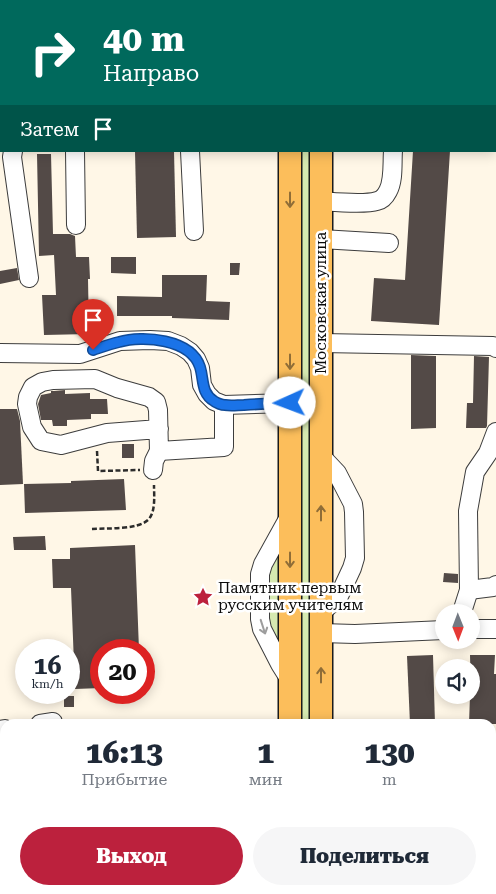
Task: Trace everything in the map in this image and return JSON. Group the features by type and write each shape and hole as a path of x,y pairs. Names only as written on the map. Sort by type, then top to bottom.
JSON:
{"main road":[{"name":"Московская улица","path":"290,152 290,719"},
{"name":"Московская улица","path":"321,152 321,719"}],"street":[{"path":"13,152 29,278"},
{"path":"75,152 76,224"},
{"path":"190,152 194,231"},
{"path":"321,201 364,202 377,201 383,198 389,190 393,152"},
{"path":"321,240 389,243"},
{"path":"0,353 80,354 120,341 168,341 185,349 196,359 200,368 202,385 214,401 224,405 290,403"},
{"path":"321,343 493,346 496,348"},
{"path":"153,470 154,460 159,451 159,429 158,410 156,402 149,397 117,388 95,379 42,382 33,387 28,397 27,404 32,427 41,441 61,445 107,433 159,429"},
{"path":"159,451 224,447 224,405"},
{"path":"464,604 468,590 468,511 473,482 475,472 488,453 496,432"},
{"path":"321,456 337,473 353,504 355,549 352,568 339,596 321,623 355,634 435,630"},
{"path":"290,516 263,564 260,574 260,619 262,629 290,680"},
{"path":"468,590 496,585"},
{"path":"480,629 496,629"}],"path":[{"path":"92,529 130,527 148,520 153,510 154,489 153,470 98,471 96,436"}],"green space":[{"path":"301,152 310,152 311,719 302,719"},
{"path":"283,540 284,657 266,624 265,571"}],"building":[{"path":"135,152 174,152 176,237 137,238"},
{"path":"413,152 450,152 439,325 371,321 374,278 405,280"},
{"path":"37,154 51,154 53,234 70,234 75,236 76,257 89,257 89,334 44,335 42,295 56,295 54,255 39,256"},
{"path":"111,257 136,257 136,274 111,273"},
{"path":"230,263 240,263 239,275 230,275"},
{"path":"17,268 19,280 0,284 0,271"},
{"path":"162,275 207,275 206,301 230,302 229,320 172,318 172,316 117,316 117,296 162,297"},
{"path":"411,355 436,356 436,428 411,429"},
{"path":"474,356 489,357 486,428 466,428 467,403 473,403"},
{"path":"65,390 65,394 90,393 90,399 107,399 108,414 91,414 91,419 67,420 67,426 53,426 52,420 41,420 38,404 41,395 51,393 51,391"},
{"path":"0,409 17,409 20,421 23,484 0,485"},
{"path":"122,444 134,444 134,458 122,458"},
{"path":"124,479 126,510 25,513 24,484"},
{"path":"45,536 46,550 14,550 13,537"},
{"path":"135,545 139,639 90,639 90,688 80,689 80,639 73,639 71,588 53,588 52,559 70,559 70,548"},
{"path":"444,573 458,574 458,583 443,582"},
{"path":"433,655 435,719 410,719 407,656"},
{"path":"470,655 495,655 496,719 469,719 470,704 480,704 480,659 470,659"},
{"path":"64,704 74,704 74,707 64,707"}],"place":[{"name":"Памятник первым русским учителям","path":"203,597"}],"route":[{"path":"93,350 120,341 168,341 190,352 196,359 200,368 202,385 214,401 224,405 290,403"}]}
